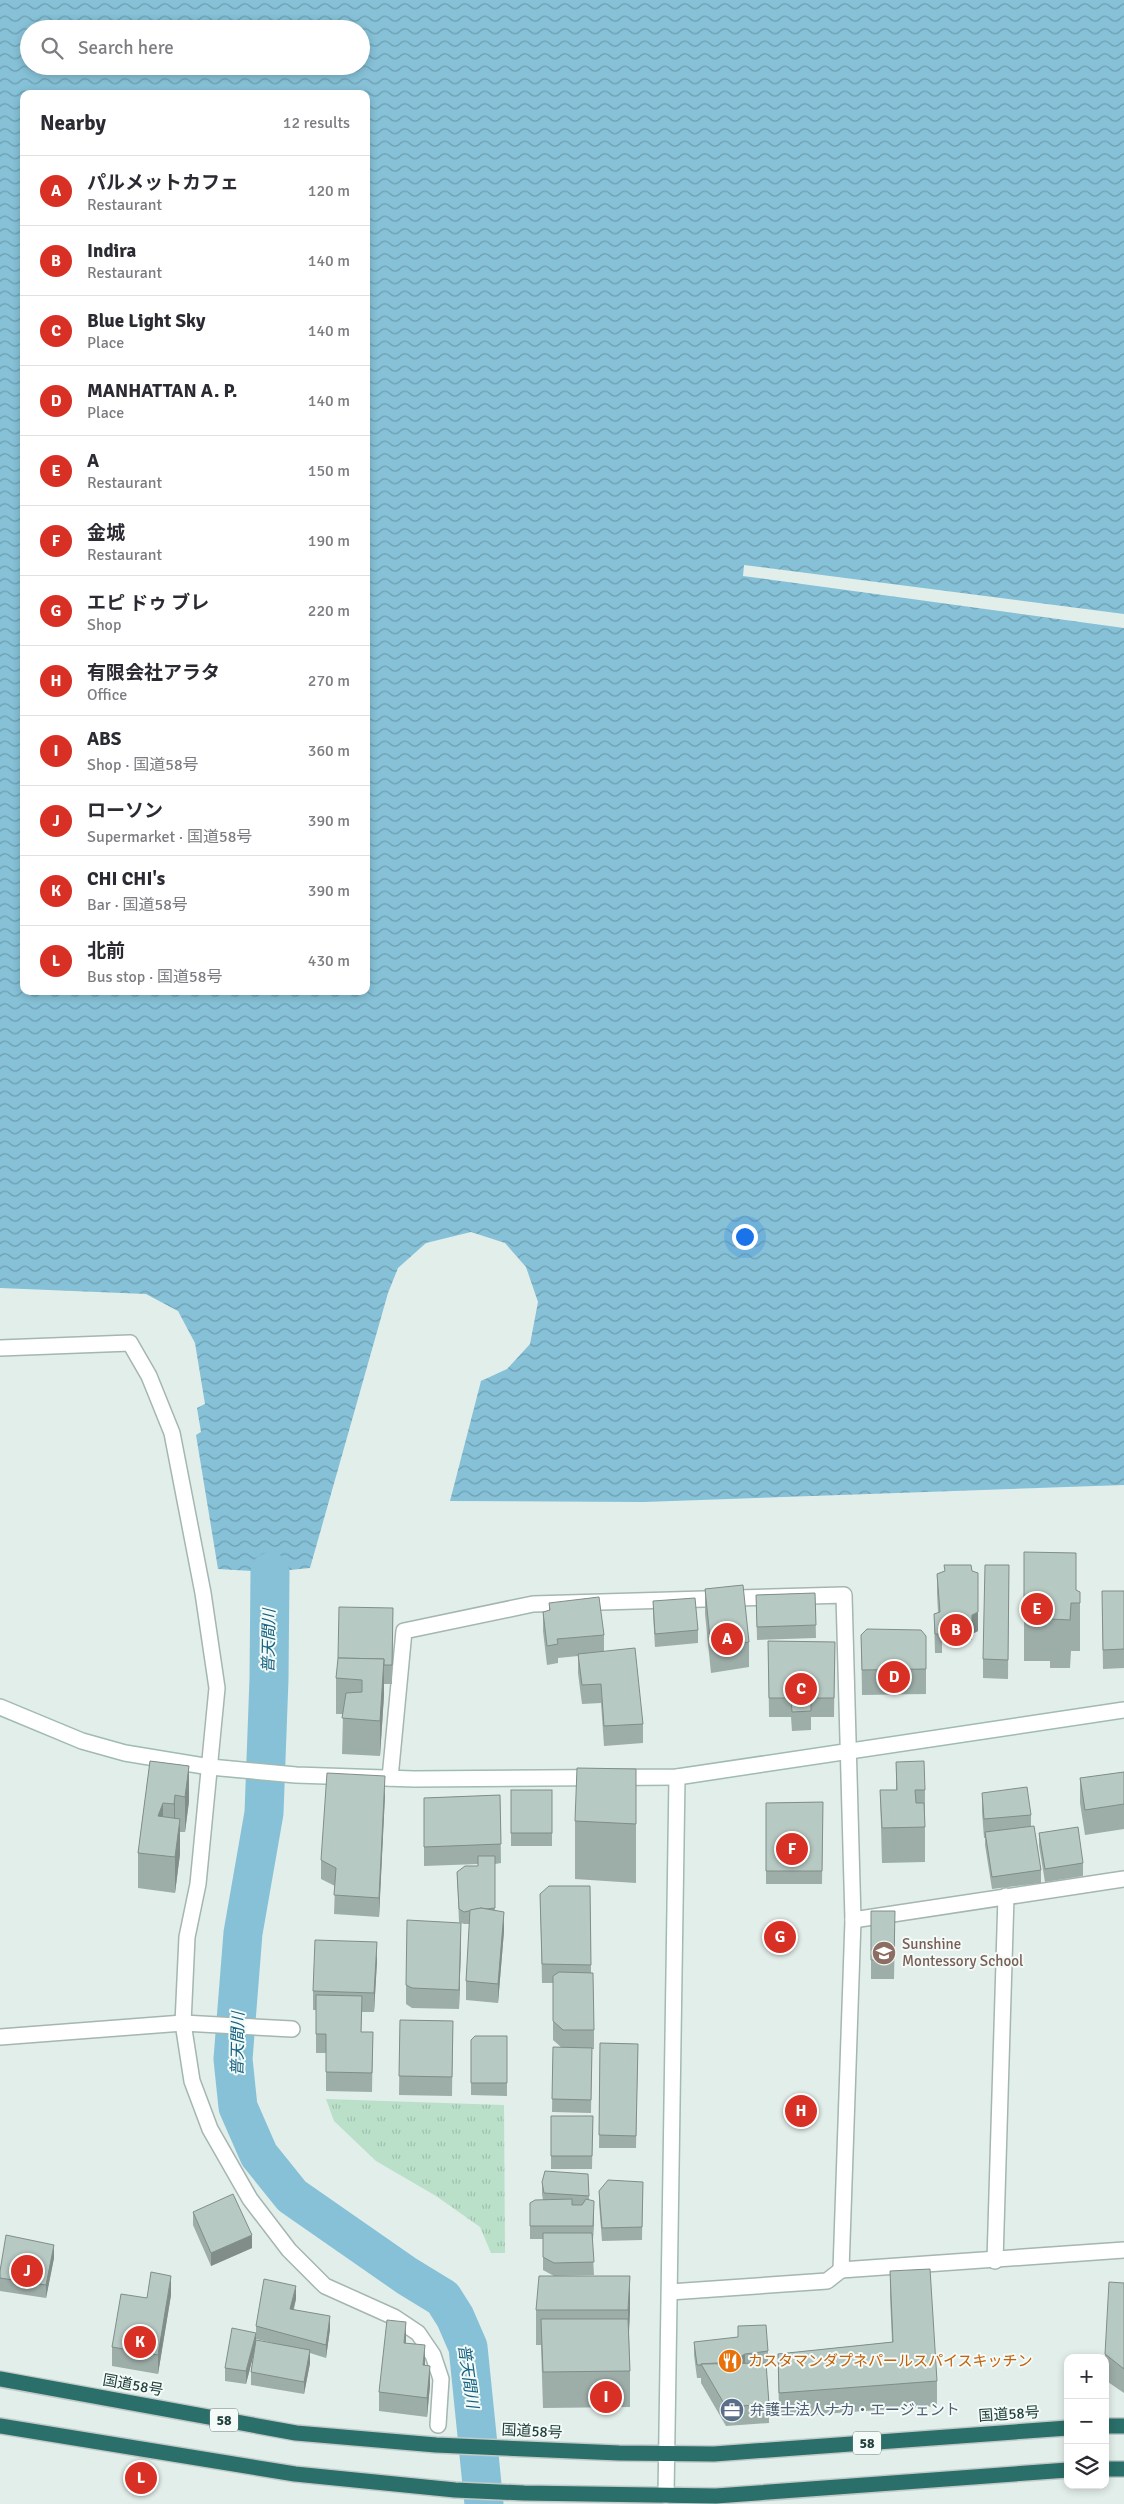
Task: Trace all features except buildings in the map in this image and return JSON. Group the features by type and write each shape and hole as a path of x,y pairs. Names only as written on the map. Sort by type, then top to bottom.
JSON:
{"highway":[{"name":"国道58号","path":"0,2378 296,2433 450,2445 667,2454 714,2454 1064,2428"},
{"path":"0,2426 295,2474 455,2490 524,2493 666,2496 738,2495 1064,2470"},
{"path":"1109,2426 1124,2426"},
{"path":"1109,2469 1124,2469"}],"street":[{"path":"0,1348 130,1343 149,1376 172,1433 206,1612 218,1688 216,1767 188,1937 183,2023 192,2081 210,2129 250,2199 289,2250 325,2286 394,2317 418,2333 433,2355 441,2379 438,2425"},
{"path":"390,1778 404,1631 533,1604 844,1595 853,1920 841,2270"},
{"path":"0,1707 82,1741 125,1753 216,1767 296,1775 390,1778 676,1776 1124,1710"},
{"path":"666,2496 676,1776"},
{"path":"853,1920 1124,1879"},
{"path":"995,2261 1006,1896"},
{"path":"0,2037 183,2023 292,2029"},
{"path":"670,2292 827,2281 841,2270 995,2261 1124,2250"}],"green space":[{"path":"326,2099 504,2105 505,2253 491,2253 480,2227 436,2196 376,2161 334,2121"}],"water":[{"path":"0,0 1124,0 1124,614 744,565 743,576 1124,628 1124,1485 644,1502 450,1501 481,1381 507,1369 530,1344 538,1302 526,1267 505,1243 471,1232 426,1243 398,1268 388,1293 310,1568 270,1572 218,1569 196,1435 201,1432 197,1408 205,1404 195,1343 178,1311 146,1294 0,1288"}],"waterway":[{"name":"普天間川","path":"270,1572 269,1679 264,1813 243,1933 233,2059 238,2107 259,2155 292,2196 407,2276 443,2298 455,2317 468,2347 484,2504"}],"place":[{"name":"A","path":"1037,1609"},
{"name":"Indira","path":"956,1630"},
{"name":"パルメットカフェ","path":"727,1639"},
{"name":"MANHATTAN A. P.","path":"894,1677"},
{"name":"Blue Light Sky","path":"801,1689"},
{"name":"金城","path":"792,1849"},
{"name":"エピ ドゥ ブレ","path":"780,1937"},
{"name":"Sunshine Montessory School","path":"884,1953"},
{"name":"有限会社アラタ","path":"801,2111"},
{"name":"ローソン","path":"27,2271"},
{"name":"CHI CHI's","path":"140,2342"},
{"name":"カスタマンダプネパールスパイスキッチン","path":"730,2361"},
{"name":"ABS","path":"606,2397"},
{"name":"弁護士法人ナカ・エージェント","path":"732,2410"},
{"name":"北前","path":"141,2478"}]}
